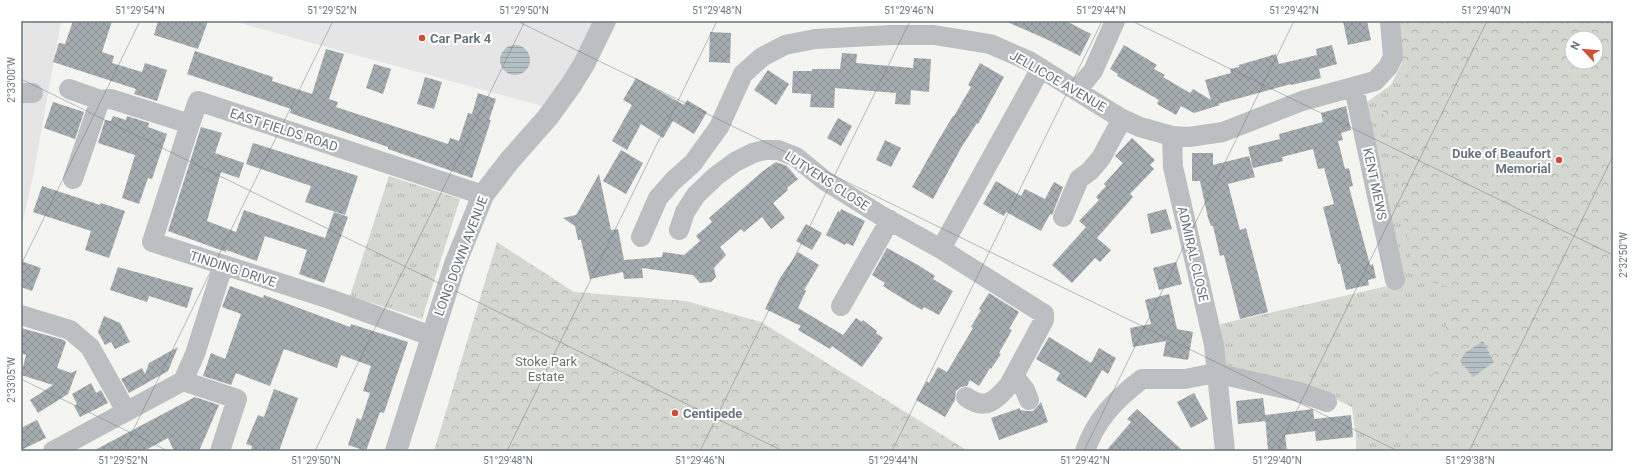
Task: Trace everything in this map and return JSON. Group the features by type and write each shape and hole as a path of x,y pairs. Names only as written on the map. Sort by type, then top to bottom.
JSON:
{"street":[{"name":"LONG DOWN AVENUE","path":"396,451 431,336 456,264 483,195 510,160 548,117 572,85 605,21"},
{"path":"1077,90 1093,71 1115,21"},
{"name":"JELLICOE AVENUE","path":"641,237 658,198 673,181 693,163 706,146 731,101 736,85 743,74 751,65 772,50 798,42 891,28 990,44 1041,68 1122,119 1140,127 1172,136 1189,137 1224,132 1302,102 1375,81 1388,67 1392,56 1390,21"},
{"path":"941,248 1041,68"},
{"name":"KENT MEWS","path":"1354,88 1395,280"},
{"path":"69,89 100,100 111,99 190,124"},
{"path":"73,179 100,100"},
{"name":"EAST FIELDS ROAD","path":"190,124 198,101 483,195"},
{"path":"1063,217 1079,179 1090,171 1101,158 1122,119"},
{"name":"TINDING DRIVE","path":"190,124 152,242 223,266 330,299 431,336"},
{"name":"ADMIRAL CLOSE","path":"1172,136 1171,160 1214,345 1215,373 1225,451"},
{"name":"LUTYENS CLOSE","path":"679,230 685,212 696,195 735,162 765,150 778,150 796,158 824,180 890,220 941,248 1044,314 1044,320 1014,376 1002,393 989,403 978,404 966,397"},
{"path":"841,306 890,220"},
{"path":"53,451 183,381 195,354 223,266"},
{"path":"21,315 70,330 90,347 126,411"},
{"path":"1085,451 1099,420 1142,379 1186,379 1215,373 1299,392 1327,402"},
{"path":"1014,376 1025,390 1029,400"},
{"path":"183,381 237,399 220,451"}],"shaded area":[{"path":"21,21 61,21 34,172 21,229"},
{"path":"232,21 605,21 553,109"},
{"path":"515,45 526,49 530,60 526,71 515,75 504,71 500,60 504,49"},
{"path":"1483,341 1494,362 1473,377 1460,361 1465,353"}],"green space":[{"path":"1394,21 1613,21 1613,451 1356,451 1356,437 1352,407 1331,397 1227,372 1220,324 1405,282 1367,102 1391,85 1402,63"},
{"path":"1394,21 1613,22 1613,451 1402,451 1417,406 1440,362 1448,315 1450,287 1415,278 1383,110 1408,89"},
{"path":"389,176 460,199 422,319 350,296"},
{"name":"Stoke Park Estate","path":"497,242 574,292 686,301 761,322 968,451 434,451"}],"building":[{"path":"73,21 112,21 102,52 114,56 112,63 142,72 145,63 167,70 157,101 134,94 136,89 53,62 59,43 65,44"},
{"path":"158,21 208,21 198,49 154,35"},
{"path":"1005,21 1066,21 1091,34 1080,56"},
{"path":"1343,21 1367,21 1371,40 1348,45"},
{"path":"710,32 731,33 730,63 709,62"},
{"path":"1124,45 1157,65 1154,69 1165,75 1163,77 1190,93 1193,89 1211,100 1205,80 1231,73 1230,69 1239,67 1239,65 1276,54 1279,64 1317,55 1316,49 1332,45 1337,64 1319,69 1321,78 1291,84 1218,104 1220,105 1194,113 1181,106 1176,115 1157,104 1159,100 1117,76 1118,74 1110,69"},
{"path":"326,49 344,54 329,99 338,102 336,107 448,144 450,138 459,141 468,113 472,114 478,93 496,99 489,120 491,120 472,178 290,113 291,109 187,74 195,51 273,77 272,81 312,94"},
{"path":"842,53 857,54 856,63 913,68 914,58 931,59 929,92 911,90 910,105 895,104 896,93 835,88 834,108 810,107 811,94 792,93 793,71 840,69"},
{"path":"980,63 1004,77 978,124 977,123 961,148 933,199 912,187 971,87 968,85"},
{"path":"374,64 391,69 383,94 366,88"},
{"path":"768,70 789,84 776,105 754,90"},
{"path":"425,77 442,82 434,109 417,104"},
{"path":"636,78 684,105 687,100 707,112 694,134 673,121 663,138 641,124 627,150 612,141 632,105 623,100"},
{"path":"53,102 84,112 75,139 44,128"},
{"path":"1346,106 1351,130 1341,133 1343,140 1338,141 1345,169 1349,168 1353,186 1349,187 1370,265 1373,264 1376,278 1368,280 1369,285 1346,290 1323,207 1334,204 1324,168 1318,169 1313,149 1282,157 1283,161 1253,168 1248,147 1280,139 1279,134 1323,122 1321,113"},
{"path":"113,116 126,120 127,116 149,123 148,127 167,134 152,179 148,178 139,204 122,198 135,155 98,143 105,120 111,121"},
{"path":"838,118 852,126 841,146 827,138"},
{"path":"201,127 222,133 215,153 244,163 239,178 221,172 207,221 236,232 244,210 325,238 334,212 348,217 324,283 299,274 307,250 265,236 257,261 226,250 226,252 168,231"},
{"path":"1132,138 1155,160 1150,165 1154,169 1130,194 1133,197 1097,238 1111,250 1100,262 1095,258 1072,283 1052,265 1086,227 1079,221 1099,200 1096,197 1106,186 1104,184 1123,163 1115,156"},
{"path":"885,140 901,148 891,167 876,160"},
{"path":"253,143 358,176 345,215 305,202 311,186 246,164"},
{"path":"621,150 643,163 626,194 603,181"},
{"path":"1192,153 1213,153 1213,165 1249,156 1255,177 1228,184 1240,230 1246,228 1268,312 1240,319 1224,255 1220,256 1213,226 1211,226 1208,218 1200,181 1192,181"},
{"path":"776,162 787,166 798,179 773,203 785,218 771,229 762,217 744,232 741,229 720,247 726,255 714,268 716,277 711,282 700,283 693,275 642,268 643,278 624,279 623,272 590,279 581,240 578,240 575,226 563,218 576,215 599,174 611,230 618,229 624,260 662,257 663,252 684,255 700,241 696,236 712,222 709,218 763,171"},
{"path":"996,181 1021,196 1025,189 1045,199 1054,182 1063,187 1052,215 1050,214 1041,231 1006,212 1004,216 983,204"},
{"path":"42,186 100,205 101,203 125,211 109,258 85,250 91,231 33,212"},
{"path":"841,209 865,221 853,246 846,243 845,245 826,235 838,211 840,212"},
{"path":"1166,209 1172,229 1151,234 1147,214"},
{"path":"806,224 822,233 812,250 796,241"},
{"path":"887,248 935,276 933,279 953,291 939,315 924,307 922,310 905,300 883,286 885,283 872,275"},
{"path":"798,252 819,265 804,290 806,291 798,308 843,335 856,318 862,322 863,320 883,338 862,367 832,346 830,349 798,330 801,326 765,309 780,278"},
{"path":"21,261 41,268 32,291 21,287"},
{"path":"1176,262 1182,284 1159,290 1153,268"},
{"path":"118,267 193,288 187,308 149,296 147,302 110,290"},
{"path":"230,286 263,298 264,295 350,327 351,324 408,342 384,413 380,412 366,451 348,445 357,418 361,420 370,393 363,391 371,366 341,355 337,368 284,349 270,386 236,373 231,385 203,376 211,353 225,359 241,314 222,307"},
{"path":"989,293 1019,312 1009,329 1012,330 999,353 1001,354 991,369 990,368 979,386 970,380 967,386 961,387 956,391 955,400 945,417 916,400 927,381 929,383 938,367 947,372 973,328 971,327 981,310 979,309"},
{"path":"1169,294 1177,329 1193,332 1188,360 1163,356 1166,341 1133,347 1130,328 1151,324 1145,300"},
{"path":"104,316 120,323 130,342 115,349 111,342 105,345 98,332"},
{"path":"21,328 64,340 66,342 57,368 71,373 77,370 68,394 38,413 30,400 53,385 21,375 26,355 21,353"},
{"path":"1049,337 1091,363 1099,348 1116,358 1108,374 1102,370 1086,398 1056,380 1060,373 1036,359"},
{"path":"178,347 168,371 129,393 121,379 142,368 145,374 149,363"},
{"path":"91,383 96,393 101,390 108,403 80,417 74,406 77,404 72,394"},
{"path":"274,389 298,398 279,451 251,451 252,446 246,444 258,415 264,417"},
{"path":"1194,393 1208,419 1191,428 1177,402"},
{"path":"195,397 219,405 199,451 174,451 168,438 144,451 93,451"},
{"path":"1263,398 1266,421 1238,424 1236,401"},
{"path":"1041,402 1048,422 999,440 991,418 1020,408 1020,410 1033,411"},
{"path":"1137,409 1183,451 1106,451 1131,422 1127,419"},
{"path":"1313,409 1314,419 1351,415 1353,437 1316,441 1315,431 1285,435 1287,451 1268,451 1265,415"},
{"path":"37,420 46,438 21,450 21,428"}],"place":[{"name":"Car Park 4","path":"422,38"},
{"name":"Duke of Beaufort Memorial","path":"1559,160"},
{"name":"Centipede","path":"675,413"}]}
